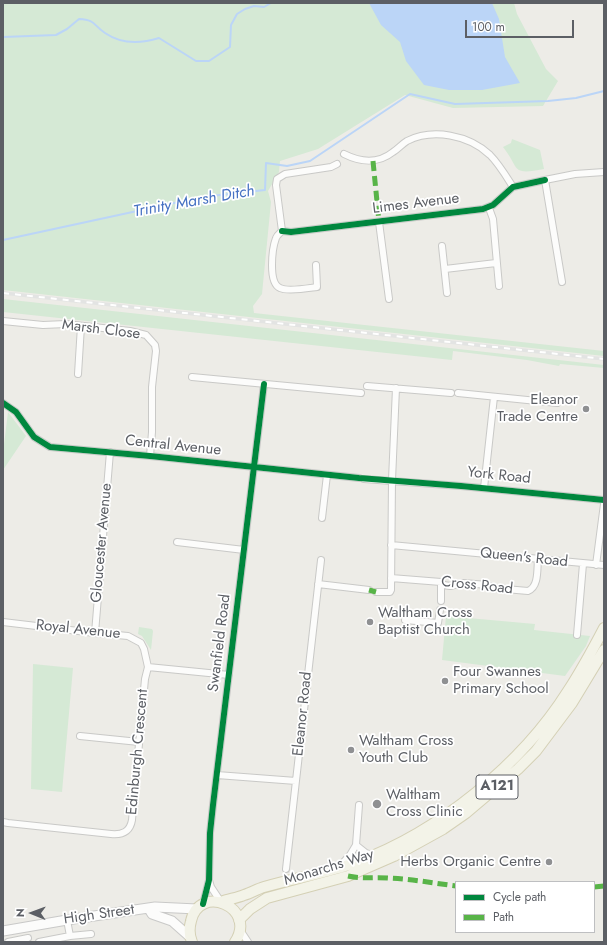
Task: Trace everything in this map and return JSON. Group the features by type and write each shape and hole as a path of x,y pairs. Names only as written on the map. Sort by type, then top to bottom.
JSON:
{"main road":[{"name":"Monarchs Way","path":"200,906 207,903 221,902 245,895 262,887 337,868 374,855 417,833 442,818 489,782 536,735 568,692 604,628"},
{"name":"Monarchs Way","path":"240,925 250,909 267,898 348,876 394,856 443,829 466,813 518,769 536,751 572,702 604,650"},
{"path":"221,902 236,912 240,925 239,936 235,942"},
{"path":"191,940 189,931 191,920 200,906"},
{"name":"High Street","path":"3,931 155,907 200,906"},
{"name":"High Street","path":"149,909 152,914 172,921 191,940"}],"street":[{"path":"344,154 357,159 373,161 389,155 406,141 416,137 435,135 458,137 471,142 490,155 513,187"},
{"path":"316,265 317,287 283,289 278,287 274,281 272,263 276,238 282,231 276,186 277,179 285,174 331,167 337,164"},
{"path":"499,286 493,219 489,208 513,187 575,174 604,172"},
{"path":"545,180 562,282"},
{"name":"Limes Avenue","path":"282,231 291,232 489,208"},
{"path":"379,222 389,299"},
{"path":"442,246 447,293"},
{"path":"445,269 496,263"},
{"name":"Marsh Close","path":"3,321 43,325 66,324 146,334 155,345 156,360 152,396 150,456"},
{"path":"78,374 81,326"},
{"path":"192,376 361,393"},
{"name":"Swanfield Road","path":"221,902 211,887 209,880 210,833 264,384"},
{"path":"367,386 557,403"},
{"path":"376,592 390,592 392,480 396,388"},
{"path":"484,488 494,397"},
{"name":"Central Avenue","path":"3,403 16,412 34,437 50,447 150,456 361,479 392,480"},
{"name":"Gloucester Avenue","path":"95,633 110,452"},
{"path":"322,518 327,475"},
{"name":"York Road","path":"392,480 604,500"},
{"path":"596,565 604,504"},
{"path":"176,542 244,550"},
{"name":"Queen's Road","path":"391,545 604,565"},
{"name":"Cross Road","path":"391,578 441,582 444,585 464,583 488,585 494,588 528,591 532,589 535,584 538,559"},
{"name":"Eleanor Road","path":"286,869 321,560"},
{"path":"577,635 583,564"},
{"path":"441,582 441,601"},
{"path":"318,584 368,590"},
{"path":"405,620 438,623 440,610"},
{"name":"Royal Avenue","path":"3,622 128,636 141,643 148,667"},
{"path":"148,667 229,675"},
{"name":"Edinburgh Crescent","path":"3,822 111,834 125,832 132,824 145,679 148,667"},
{"path":"80,736 139,742"},
{"path":"217,774 296,781"},
{"path":"337,868 350,855 356,845 359,805"},
{"path":"356,845 366,854 374,855"},
{"name":"Swanfield Road","path":"200,906 209,880"},
{"path":"67,920 70,936"},
{"path":"240,925 248,942"},
{"path":"8,942 28,940 25,927"},
{"path":"39,942 70,936 92,934"}],"green space":[{"path":"3,3 514,3 517,14 546,69 558,81 543,106 453,108 405,95 318,149 280,161 279,172 268,191 271,202 262,294 253,306 254,313 604,351 604,356 3,290"},
{"path":"512,139 540,150 544,169 521,171 517,168 503,147 511,143"},
{"path":"3,299 604,365 604,368 560,364 559,366 527,360 453,351 452,360 3,312"},
{"path":"8,412 26,436 3,470 3,453"},
{"path":"446,616 535,624 534,630 590,636 586,646 565,676 442,660"},
{"path":"139,627 152,629 151,650 142,636 138,634"},
{"path":"33,664 73,668 62,792 31,789"}],"water":[{"path":"369,3 492,3 499,19 505,57 520,83 482,90 449,90 424,85 406,61 400,42 381,25"}],"waterway":[{"path":"3,37 56,35 67,29 79,19 88,20 111,37 131,42 159,38 196,61 209,61 230,47 231,25 237,14 254,6 264,7 271,3"},
{"name":"Trinity Marsh Ditch","path":"3,240 202,197 265,190 266,163 287,166 310,161 410,94 455,104 548,101 576,98 604,91"}],"railway":[{"path":"3,293 604,359"}],"marked path":[{"path":"373,161 379,222"},
{"path":"369,590 376,592"},
{"path":"348,876 405,879 455,886"},
{"path":"595,887 604,886"}],"cycle path":[{"path":"282,231 291,232 483,209 493,205 513,187 545,180"},
{"path":"203,904 209,880 210,833 213,805 264,384"},
{"path":"3,403 16,412 34,437 50,447 359,478 604,500"}],"place":[{"name":"Eleanor Trade Centre","path":"586,409"},
{"name":"Waltham Cross Baptist Church","path":"370,622"},
{"name":"Four Swannes Primary School","path":"445,681"},
{"name":"Waltham Cross Youth Club","path":"351,750"},
{"name":"Waltham Cross Clinic","path":"377,804"},
{"name":"Herbs Organic Centre","path":"549,862"}]}
